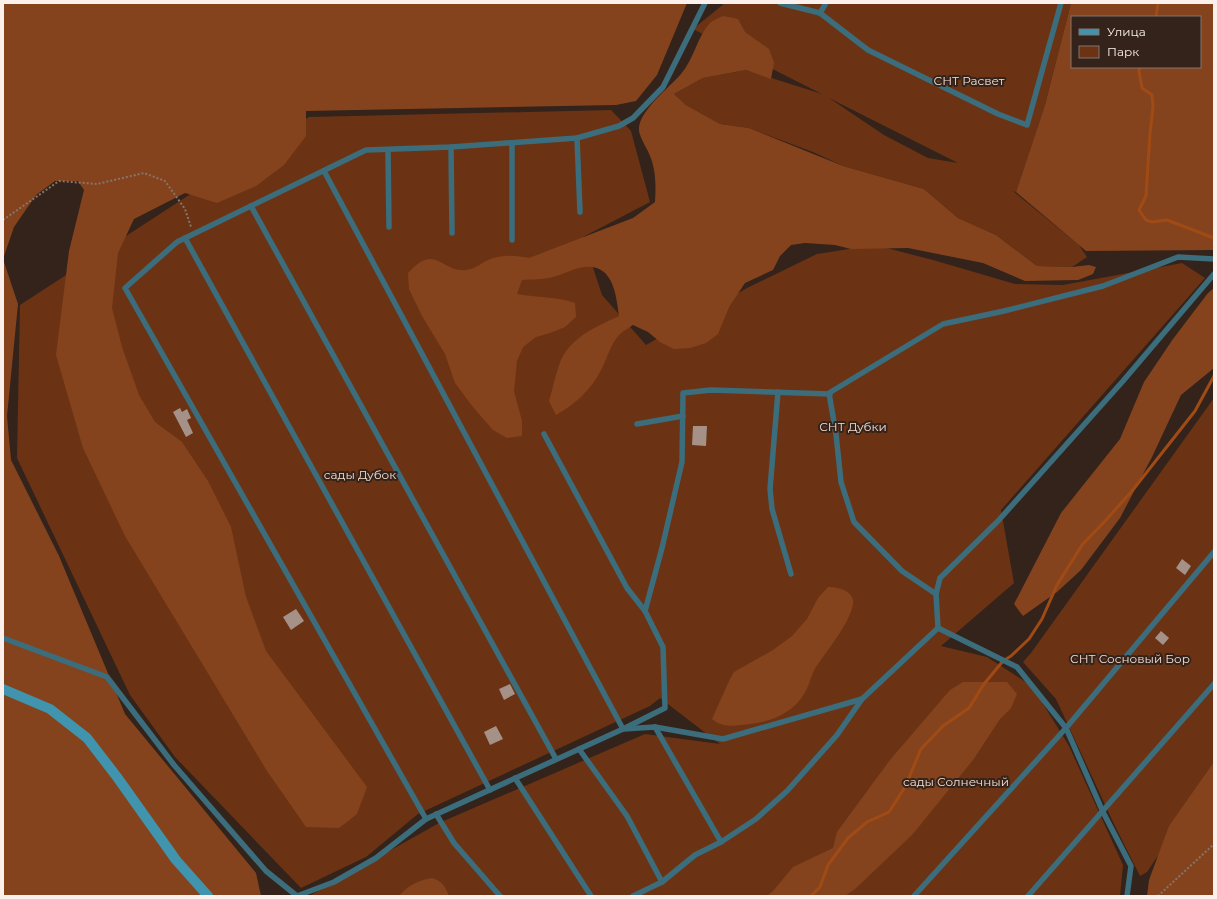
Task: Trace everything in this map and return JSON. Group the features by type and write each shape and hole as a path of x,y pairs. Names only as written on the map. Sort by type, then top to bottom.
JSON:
{"street":[{"path":"3,689 50,709 87,738 117,777 176,860 208,896"}],"lane":[{"path":"426,819 125,288 177,242 366,150 450,147 577,138 624,124 633,118 663,87 705,3"},
{"path":"780,3 820,13 868,50 998,114 1028,125 1061,3"},
{"path":"820,13 826,3"},
{"path":"577,138 580,212"},
{"path":"512,143 512,240"},
{"path":"450,147 452,233"},
{"path":"388,150 389,227"},
{"path":"324,171 623,729"},
{"path":"251,206 556,759"},
{"path":"185,238 490,790"},
{"path":"936,594 902,571 854,522 841,482 836,434 829,393 943,324 1004,311 1103,286 1178,257 1214,259"},
{"path":"938,628 936,594 940,578 998,521 1123,381 1214,274"},
{"path":"645,611 662,548 682,462 683,393 711,390 830,394"},
{"path":"778,392 770,489 772,509 791,574"},
{"path":"637,424 683,416"},
{"path":"3,638 107,677 174,765 266,871 297,896 334,882 376,858 426,819 623,729 665,708 663,647 645,611 627,588 544,434"},
{"path":"914,896 1066,728 1214,552"},
{"path":"938,628 1017,667 1066,728 1103,812 1131,866 1127,896"},
{"path":"633,896 662,882 695,856 721,842 756,819 787,791 837,735 862,699 938,628"},
{"path":"1028,896 1214,684"},
{"path":"623,729 656,727 723,739 862,699"},
{"path":"656,727 721,842"},
{"path":"579,749 627,816 662,882"},
{"path":"515,778 591,896"},
{"path":"436,814 454,844 500,896"}],"path":[{"path":"3,220 59,181 97,184 144,173 165,180 186,209 193,234"},
{"path":"1158,896 1214,844"}],"green space":[{"name":"СНТ Расвет","path":"725,3 1071,3 1045,105 1016,192 1013,191 1079,245 1087,257 1072,267 1037,266 996,235 958,218 924,189 843,166 813,152 749,128 720,124 686,105 674,94 703,78 746,70 822,94 693,29","holes":["829,98 958,163 928,158 884,135"]},
{"path":"611,110 631,131 650,202 583,237 602,295 646,345 749,287 817,254 875,245 1015,284 1063,285 1182,263 1205,278 1001,510 1014,583 941,646 987,657 1032,686 1069,746 1123,865 1120,896 309,896 439,823 645,734 720,744 660,698 650,706 418,814 366,857 301,888 175,757 130,695 17,458 20,305 309,117"},
{"name":"СНТ Сосновый Бор","path":"1214,398 1214,772 1147,872 1140,876 1056,699 1023,662 1031,653"}],"shaded area":[{"path":"3,3 687,3 657,75 636,101 616,105 306,111 306,136 284,165 256,186 217,203 185,193 134,219 118,253 112,308 122,347 139,395 155,422 182,442 208,481 231,527 246,597 266,651 367,787 357,814 339,828 306,827 267,771 125,536 83,448 56,355 69,251 84,190 78,181 55,181 36,195 14,227 3,259"},
{"path":"1071,3 1214,3 1214,250 1086,251 1016,192 1045,105"},
{"path":"723,16 738,19 745,32 769,49 774,63 771,79 746,70 703,78 674,94 686,105 720,124 749,128 843,166 924,189 958,218 996,235 1037,266 1072,267 1089,265 1096,267 1093,274 1078,280 1025,281 983,263 908,248 851,249 835,245 805,243 791,245 780,256 773,270 745,283 729,307 718,334 706,343 690,348 674,349 660,342 648,332 633,325 617,338 611,347 596,379 586,391 569,407 556,415 549,401 561,360 572,344 579,338 594,328 619,316 614,288 605,273 599,269 590,267 579,268 549,278 522,280 517,294 561,299 575,303 576,317 565,327 536,337 523,347 517,361 514,391 522,421 522,436 507,438 493,430 455,383 445,354 422,316 409,289 408,273 418,264 427,259 438,261 457,270 468,270 486,261 502,256 529,258 633,218 655,202 655,185 652,161 639,131 640,124 643,116 655,100 681,74 689,62 702,35 711,22"},
{"path":"3,259 18,304 7,416 11,460 59,556 125,714 256,873 261,896 3,896"},
{"path":"1214,288 1214,368 1181,395 1152,457 1120,518 1081,570 1057,592 1023,616 1014,604 1061,513 1120,439 1144,382 1173,339 1208,293"},
{"path":"828,587 839,588 850,594 853,600 850,615 816,668 799,702 784,713 768,721 759,723 726,725 712,719 734,672 773,650 792,636 807,619 818,598"},
{"path":"963,682 1007,682 1017,694 1011,708 1000,719 973,760 912,835 855,889 845,896 767,896 793,867 833,848 837,832 890,760 950,690"},
{"path":"1214,762 1214,896 1147,896 1149,880 1169,826"},
{"path":"432,878 443,884 449,896 399,896 414,884 422,880"}],"building":[{"path":"180,408 182,412 187,409 191,418 187,420 193,433 186,437 173,412"},
{"path":"693,426 707,426 706,446 692,445"},
{"path":"1182,559 1191,566 1185,575 1176,568"},
{"path":"296,609 304,621 291,630 283,617"},
{"path":"1161,631 1169,638 1163,645 1155,638"},
{"path":"510,684 515,694 504,700 499,689"},
{"path":"496,726 503,739 490,745 484,732"}],"waterway":[{"path":"1156,16 1158,3"},
{"path":"1140,68 1142,88 1152,95 1153,106 1146,196 1139,210 1146,220 1152,222 1167,220 1214,238"},
{"path":"811,896 820,887 828,865 848,838 867,822 889,812 905,787 921,749 943,726 969,708 984,684 1003,661 1011,656 1029,639 1042,619 1057,585 1082,545 1132,491 1195,411 1214,376"}],"park label":[{"name":"СНТ Дубки","path":"853,427"},
{"name":"сады Дубок","path":"360,475"},
{"name":"сады Солнечный","path":"956,782"}]}
